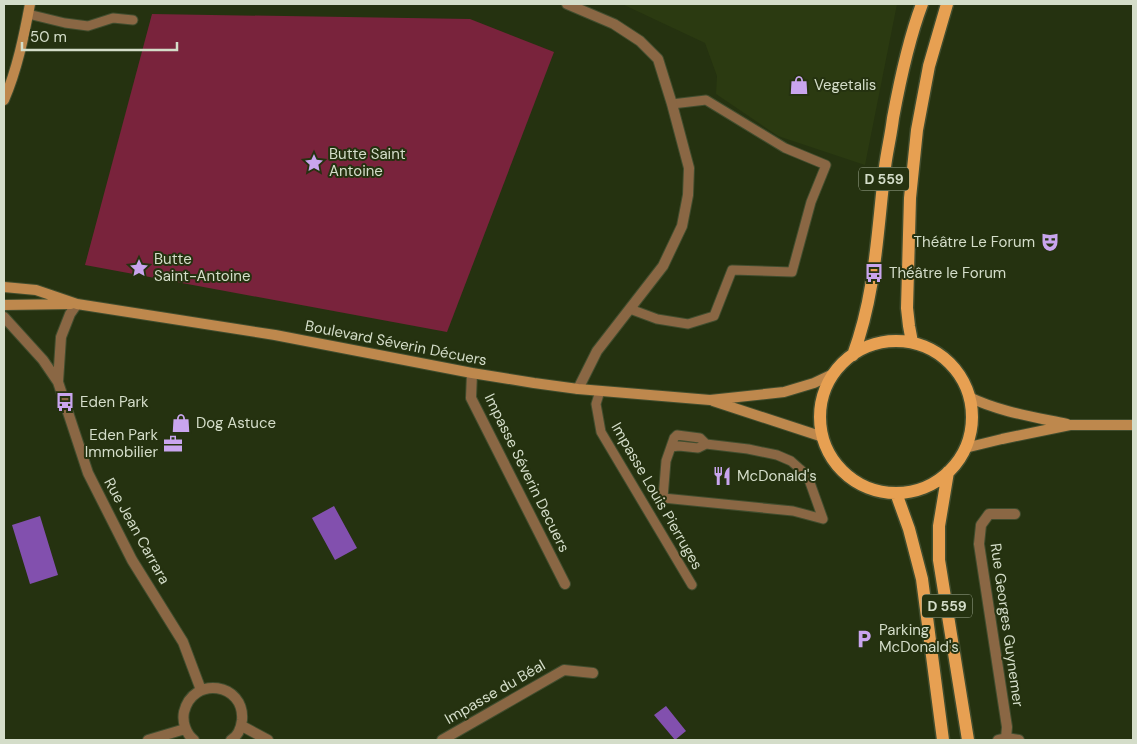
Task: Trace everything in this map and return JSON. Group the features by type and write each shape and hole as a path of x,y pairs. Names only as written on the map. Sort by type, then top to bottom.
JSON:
{"main road":[{"name":"D 559","path":"853,354 868,308 874,273 885,166 897,95 913,27 922,4"},
{"name":"D 559","path":"912,342 907,308 910,198 916,130 929,66 947,4"},
{"path":"891,341 912,342 942,356 964,381 972,414 970,431 965,448 958,461 948,472 924,488 896,493 876,490 859,483 843,471 831,456 823,437 820,416 824,394 833,374 853,354 871,345 891,341"},
{"name":"D 559","path":"948,472 939,526 939,560 968,740"},
{"name":"D 559","path":"896,493 909,529 922,579 943,740"}],"street":[{"path":"567,4 614,24 640,41 658,59 689,168 688,195 682,226 663,266 597,351 578,389"},
{"path":"4,100 12,81 29,9"},
{"name":"Boulevard Séverin Décuers","path":"4,287 36,290 77,304"},
{"name":"Boulevard Séverin Décuers","path":"4,305 77,304 275,334 525,382 600,391 710,400 784,392 814,383 833,374"},
{"name":"Rue Jean Carrara","path":"58,382 61,337 70,314 77,304"},
{"name":"Rue Jean Carrara","path":"4,317 44,360 58,382 88,473 132,560 183,642 200,690"},
{"name":"Impasse Séverin Decuers","path":"472,373 471,398 565,584"},
{"path":"969,397 1000,410 1070,425"},
{"name":"Boulevard Séverin Décuers","path":"710,400 823,437"},
{"path":"965,448 1070,425 1133,425"},
{"name":"Rue Georges Guynemer","path":"1015,514 989,514 981,525 979,544 1007,727 1002,739 1019,740"},
{"name":"Impasse du Béal","path":"442,740 564,670 593,673"},
{"path":"192,740 185,729 183,717 186,706 200,690 211,688 222,689 231,694 238,702 242,714 242,726 231,740"},
{"path":"242,726 268,740"},
{"path":"148,740 185,729"}],"lane":[{"path":"29,9 65,23 88,26 113,18 133,20"},
{"path":"630,309 657,319 688,324 714,316 732,270 792,272 812,202 826,165 785,148 706,100 672,104"},
{"name":"Impasse Louis Pierruges","path":"600,391 596,404 601,432 692,585"},
{"path":"677,435 700,438 706,444 748,449 777,455 791,461 808,477 823,519 793,511 663,498 666,461 674,438 677,435"}],"shaded area":[{"name":"Vegetalis","path":"622,4 897,4 865,165 778,136 716,94 717,76 705,43"},
{"path":"152,14 470,19 554,52 447,332 85,265"},
{"path":"334,506 357,548 335,560 312,518"},
{"path":"40,516 58,575 30,584 12,525"},
{"path":"666,706 686,731 675,740 654,715"}],"place":[{"name":"Vegetalis","path":"799,85"},
{"name":"Butte Saint Antoine","path":"314,163"},
{"name":"Théâtre Le Forum","path":"1050,242"},
{"name":"Butte Saint-Antoine","path":"139,268"},
{"name":"Théâtre le Forum","path":"874,273"},
{"name":"Eden Park","path":"65,402"},
{"name":"Dog Astuce","path":"181,423"},
{"name":"Eden Park Immobilier","path":"173,444"},
{"name":"McDonald's","path":"722,476"},
{"name":"Parking McDonald's","path":"864,639"}]}
